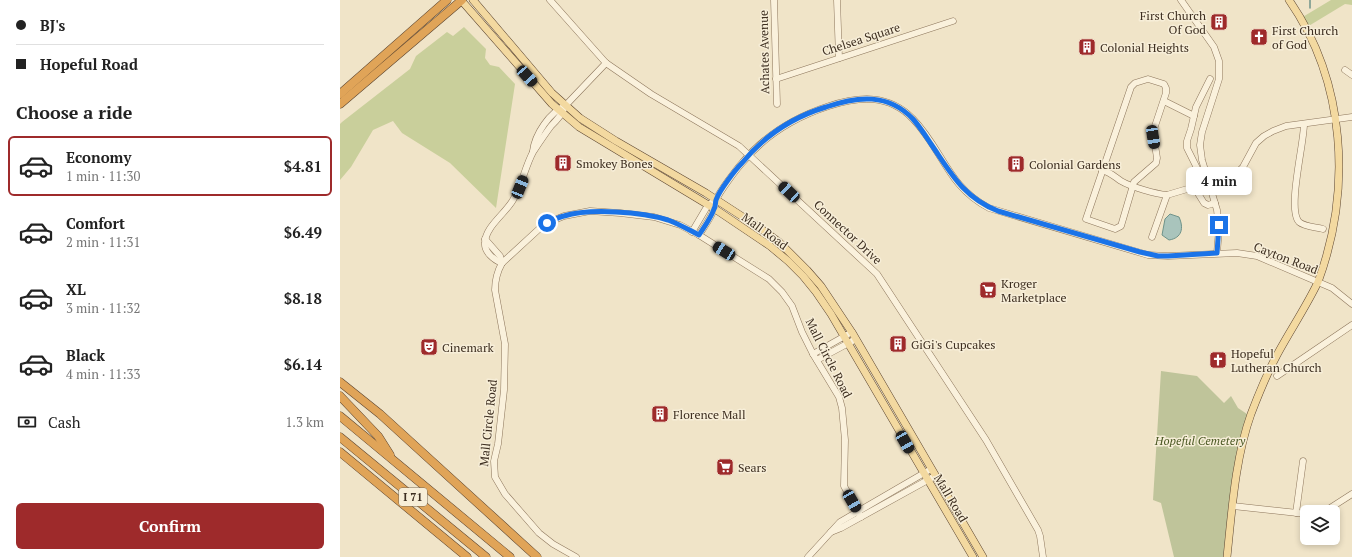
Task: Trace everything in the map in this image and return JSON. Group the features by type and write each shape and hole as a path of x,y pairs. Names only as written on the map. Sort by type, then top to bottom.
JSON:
{"highway":[{"path":"340,94 447,0"},
{"path":"340,104 462,0"},
{"path":"340,382 380,414 537,557"},
{"path":"340,396 378,436 395,462"},
{"name":"I 71","path":"340,416 510,557"},
{"name":"I 71","path":"340,437 486,557"},
{"path":"340,452 467,557"}],"main road":[{"name":"Mall Road","path":"462,0 527,76 579,127 751,232 788,262 816,292 846,339 973,557"},
{"name":"Mall Road","path":"473,0 533,71 562,109 580,118 716,200 760,228 779,242 794,256 821,286 852,332 983,557"},
{"path":"1226,557 1241,453 1250,416 1271,366 1318,282 1332,242 1340,203 1342,159 1339,119 1331,86 1321,57 1308,31 1289,0"}],"street":[{"name":"Connector Drive","path":"550,0 606,63 651,94 736,144 876,274 986,440 1038,530 1043,557"},
{"name":"Achates Avenue","path":"774,0 777,104"},
{"path":"838,0 839,58"},
{"path":"1180,0 1214,47 1219,61 1219,79 1202,132 1200,145 1202,160 1216,203 1219,229 1217,253"},
{"name":"Chelsea Square","path":"776,79 953,21"},
{"path":"502,262 500,256 485,239 489,230 514,200 533,153 534,142 541,130 606,63"},
{"path":"1346,70 1352,75"},
{"path":"1148,79 1164,84 1166,93 1164,101 1153,132 1157,158 1156,163 1136,179 1121,226 1115,229 1086,219 1131,87 1135,83 1148,79"},
{"path":"1102,170 1107,171 1120,180 1159,194 1167,195 1194,187 1198,181 1197,168 1187,148 1187,141 1196,107 1210,80"},
{"name":"Cayton Road","path":"716,200 733,173 748,155 770,135 805,115 845,101 860,98 876,99 900,108 913,119 959,186 973,198 989,208 1148,254 1168,256 1237,253 1257,256 1332,288 1352,304"},
{"path":"1164,101 1194,116"},
{"path":"1222,179 1239,171 1243,167 1256,143 1264,136 1286,126 1352,117"},
{"path":"1304,124 1295,192 1295,211 1297,218 1302,224 1323,229"},
{"path":"1194,187 1204,203 1208,205 1216,203"},
{"path":"1152,237 1167,195"},
{"path":"699,235 716,200"},
{"path":"692,232 712,207"},
{"name":"Mall Circle Road","path":"576,557 553,544 539,533 505,494 495,477 494,466 502,412 505,377 505,344 495,290 497,276 502,262 547,223 578,212 643,215 669,221 699,235 769,279 776,285 792,306 802,332 813,354 839,397 842,408 845,440 844,486 859,514"},
{"path":"1277,376 1352,325"},
{"path":"817,360 846,339 852,332"},
{"path":"813,354 846,339 856,339"},
{"path":"1296,513 1303,461"},
{"path":"808,557 829,533 841,528 859,514 933,472"},
{"path":"1335,505 1352,494"},
{"path":"1233,506 1300,513"}],"green space":[{"path":"1331,0 1352,0 1352,5 1345,4 1307,27 1301,18"},
{"path":"464,27 486,49 485,58 490,65 499,67 515,84 496,208 450,163 402,133 393,121 373,130 351,167 340,180 340,124 410,69 416,56 447,32 453,36"},
{"name":"Hopeful Cemetery","path":"1161,371 1197,376 1224,403 1231,396 1238,408 1250,416 1244,440 1227,557 1174,557 1161,503 1153,500"}],"water":[{"path":"1170,214 1179,217 1181,221 1181,232 1177,237 1169,240 1162,235 1165,219"}],"waterway":[{"path":"1310,0 1310,8"}],"place":[{"name":"First Church Of God","path":"1219,22"},
{"name":"First Church of God","path":"1259,37"},
{"name":"Colonial Heights","path":"1087,47"},
{"name":"Smokey Bones","path":"563,163"},
{"name":"Colonial Gardens","path":"1016,164"},
{"name":"Kroger Marketplace","path":"988,290"},
{"name":"GiGi's Cupcakes","path":"898,344"},
{"name":"Cinemark","path":"429,347"},
{"name":"Hopeful Lutheran Church","path":"1218,360"},
{"name":"Florence Mall","path":"660,414"},
{"name":"Sears","path":"725,467"}],"route":[{"path":"547,223 578,212 634,214 669,221 699,235 715,209 716,200 733,173 748,155 770,135 794,120 816,110 852,99 869,98 883,101 900,108 913,119 959,186 973,198 989,208 1158,256 1217,253 1219,225"}]}
